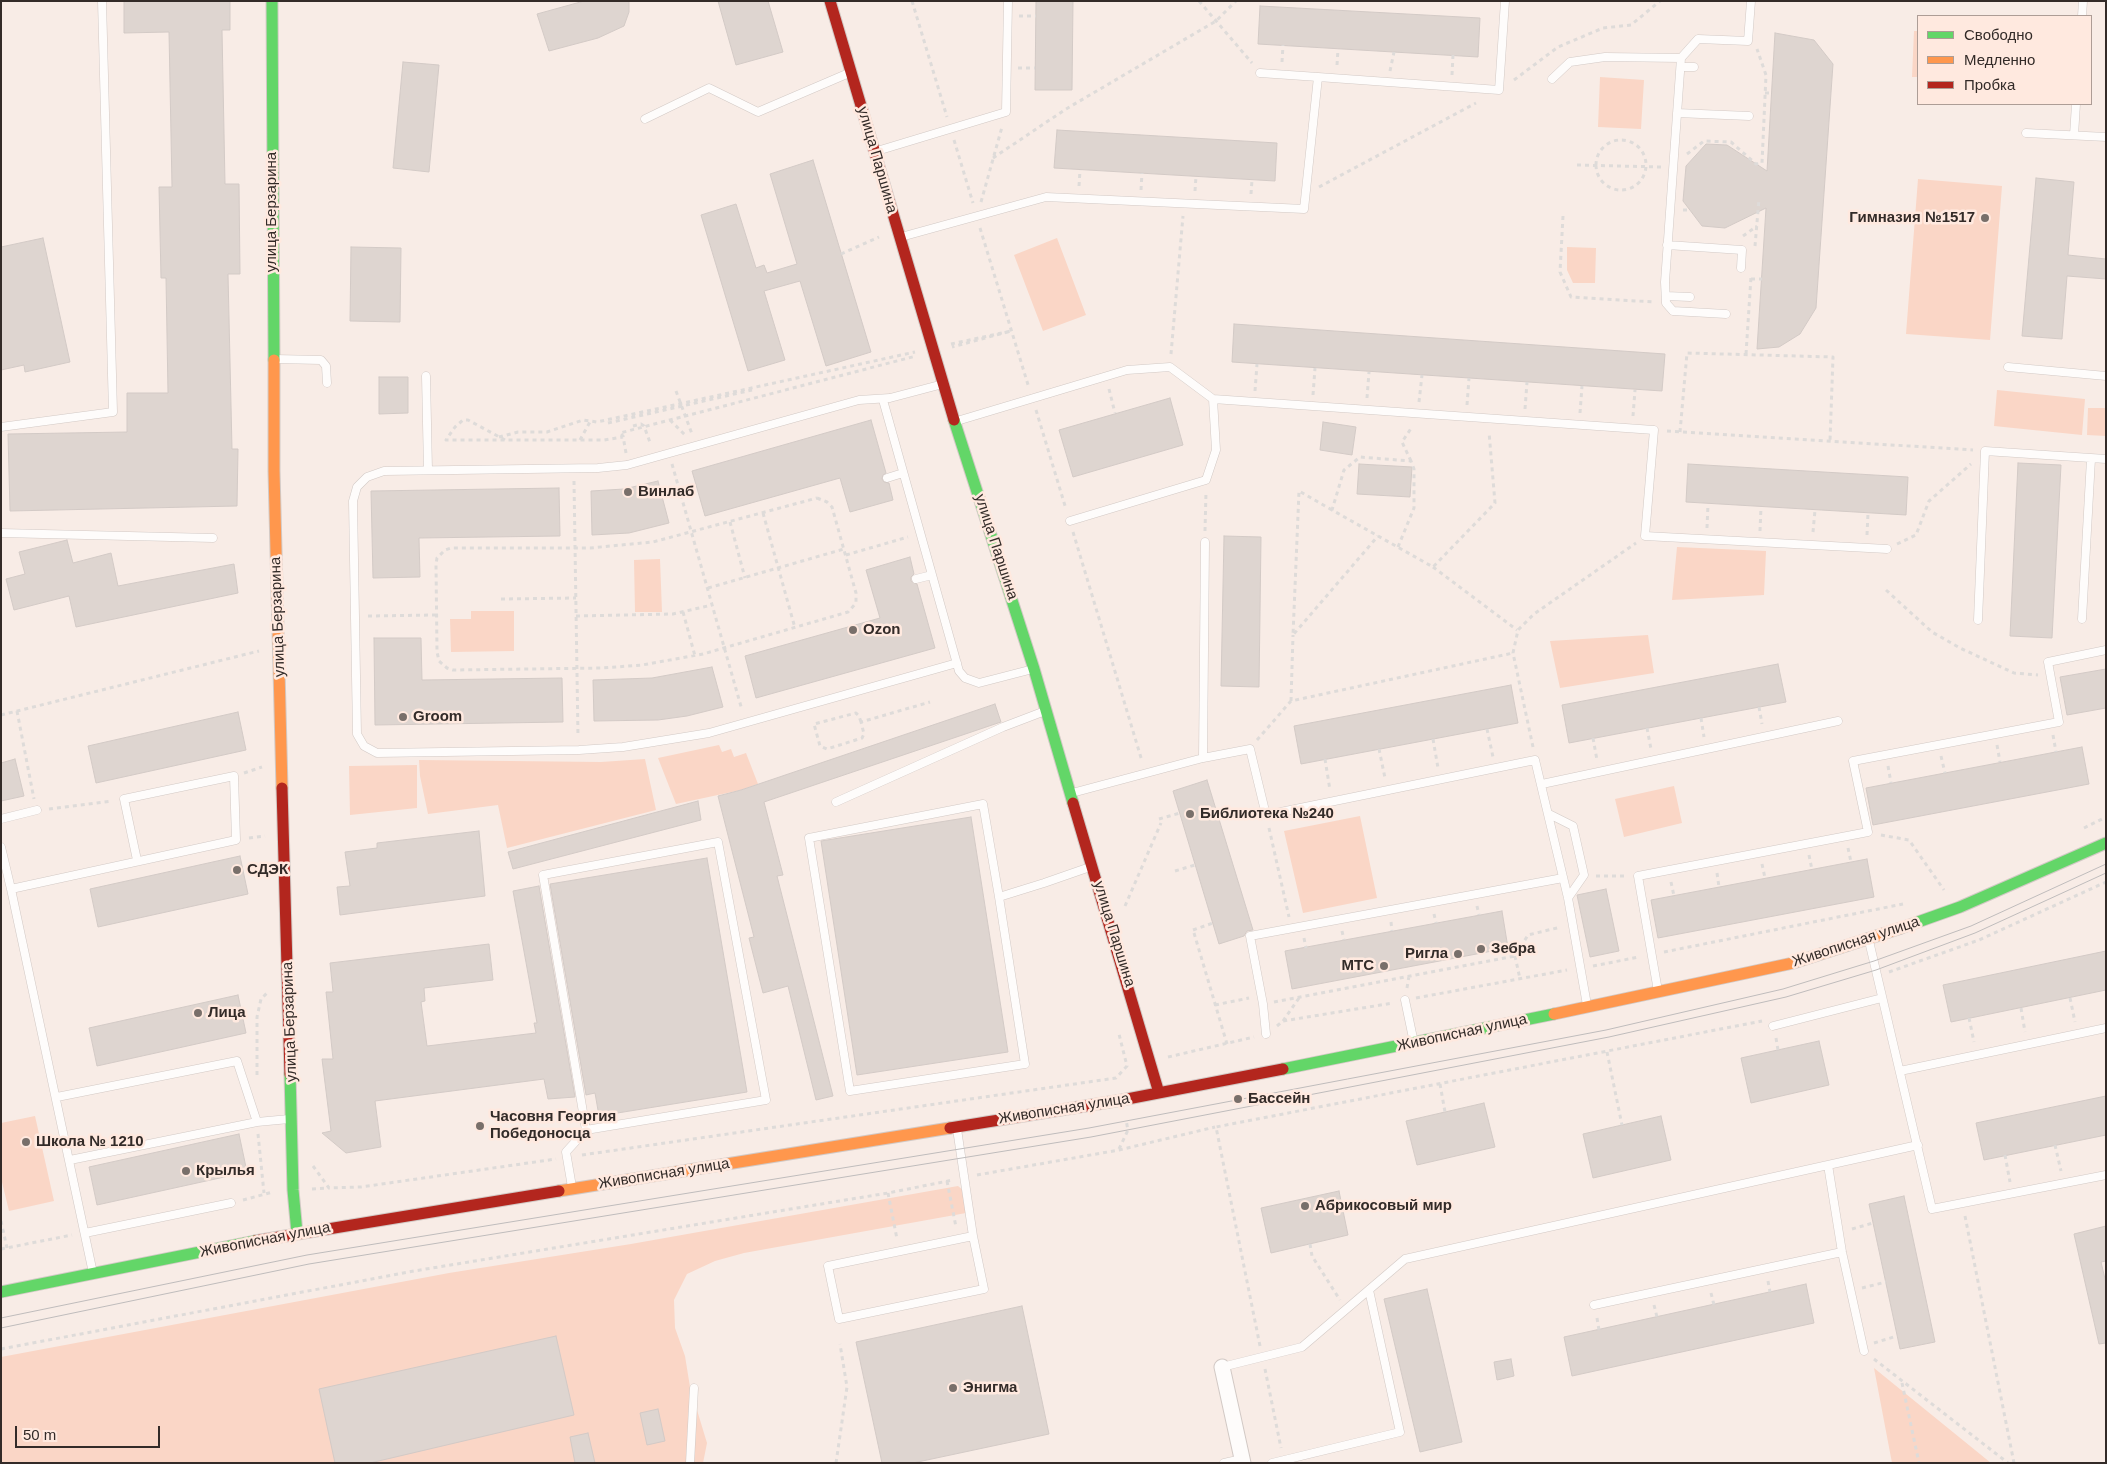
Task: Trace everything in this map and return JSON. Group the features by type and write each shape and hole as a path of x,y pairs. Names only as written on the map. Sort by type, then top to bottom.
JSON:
{"street":[{"name":"улица Берзарина","path":"272,1 274,471 293,1190 297,1233"},
{"name":"улица Паршина","path":"830,1 955,422 1047,710 1160,1094"},
{"name":"Живописная улица","path":"1,1292 94,1275 297,1233 1160,1094 1414,1044 1793,963 1869,939 1960,906 2106,843"},
{"path":"1222,1367 1243,1461"}],"lane":[{"path":"1,427 113,412 102,1"},
{"path":"875,152 1006,112 1008,1"},
{"path":"1260,73 1499,90 1505,1"},
{"path":"1726,314 1673,311 1666,299 1667,245 1681,58 1698,39 1748,40 1751,1"},
{"path":"2082,15 2083,1"},
{"path":"1552,80 1570,62 1605,57 1681,58"},
{"path":"1681,67 1694,67"},
{"path":"645,119 709,88 758,112 851,72"},
{"path":"900,238 1046,198 1304,210 1318,77"},
{"path":"2074,135 2076,105"},
{"path":"1677,113 1749,116"},
{"path":"2026,132 2106,137"},
{"path":"1667,245 1742,250 1740,268"},
{"path":"1666,299 1690,297"},
{"path":"273,360 321,360 326,366 327,383"},
{"path":"955,422 1127,370 1170,367 1213,399 1654,430 1645,536 1888,549"},
{"path":"2008,367 2106,376"},
{"path":"426,376 428,470"},
{"path":"944,384 883,400 859,400 695,443 654,458 626,465 598,468 428,470 374,473 360,482 354,493 353,501 357,734 364,746 377,753 579,750 656,743 709,733 957,663"},
{"path":"1070,521 1206,480 1216,450 1213,399"},
{"path":"883,400 959,671 965,678 979,683 1034,669"},
{"path":"1978,620 1985,451 2106,459"},
{"path":"2082,619 2091,459"},
{"path":"887,478 903,473"},
{"path":"1,533 213,538"},
{"path":"1203,758 1205,542"},
{"path":"916,579 932,574"},
{"path":"1658,991 1638,876 1868,832 1853,762 2059,722 2048,662 2106,650"},
{"path":"836,802 1003,726 1047,710"},
{"path":"1542,784 1838,721"},
{"path":"1072,793 1203,758 1250,749 1266,815 1535,760 1568,898 1587,1006"},
{"path":"11,889 137,860 236,840 234,776 124,799 137,860"},
{"path":"982,804 1000,896 1025,1064 850,1091 809,838 982,804"},
{"path":"1,819 37,810"},
{"path":"1549,814 1573,826 1584,876 1568,898"},
{"path":"572,1188 566,1152 586,1130 766,1100 718,842 543,875 586,1130"},
{"path":"1,846 57,1097 94,1275"},
{"path":"1000,896 1093,866"},
{"path":"1266,1034 1262,1000 1250,936 1563,878"},
{"path":"1869,939 1932,1209 2106,1175"},
{"path":"1771,1022 1881,994"},
{"path":"1405,1000 1414,1044"},
{"path":"1900,1071 2106,1028"},
{"path":"57,1097 237,1061 257,1122"},
{"path":"70,1160 257,1122 292,1119"},
{"path":"957,1127 973,1236 984,1289 839,1320 828,1266 973,1236"},
{"path":"1222,1367 1302,1347 1405,1259 1918,1145"},
{"path":"1828,1165 1842,1252 1864,1348"},
{"path":"85,1233 231,1203"},
{"path":"1594,1305 1842,1252"},
{"path":"1272,1463 1400,1432 1369,1290"},
{"path":"690,1463 694,1388"},
{"path":"1224,1463 1243,1461"}],"path":[{"path":"1199,1 1260,73"},
{"path":"993,158 1066,109 1216,21 1236,1"},
{"path":"1306,194 1499,90 1558,47 1604,28 1630,25 1660,1"},
{"path":"1686,156 1704,141 1732,142 1756,164 1762,163 1766,75 1755,44"},
{"path":"1451,87 1453,55"},
{"path":"1765,93 1772,93"},
{"path":"977,217 1006,112"},
{"path":"1618,139 1626,140 1641,148 1645,156 1646,166 1642,180 1636,186 1619,190 1604,184 1599,177 1596,164 1598,153 1603,147 1618,139"},
{"path":"1577,165 1596,164 1674,168"},
{"path":"1170,367 1184,204"},
{"path":"1563,216 1560,272 1571,297 1666,299"},
{"path":"1737,241 1757,226"},
{"path":"841,254 881,236 884,245"},
{"path":"1751,279 1762,279"},
{"path":"944,347 1011,331"},
{"path":"917,350 920,359"},
{"path":"505,440 470,420 466,420 455,427 446,440 505,440 580,440 604,440 623,437 620,433 925,351"},
{"path":"499,437 518,432 547,432 583,420 597,422 607,420 925,351"},
{"path":"608,423 925,351"},
{"path":"1680,432 1687,353 1833,357 1830,441"},
{"path":"1254,402 1257,364"},
{"path":"1312,406 1315,368"},
{"path":"1366,410 1369,372"},
{"path":"1398,547 1414,508 1414,468 1402,442 1419,414 1422,375"},
{"path":"1105,377 1115,414"},
{"path":"1466,417 1469,378"},
{"path":"1524,421 1527,382"},
{"path":"1580,425 1582,386"},
{"path":"1632,429 1635,390"},
{"path":"676,391 695,443"},
{"path":"1434,568 1495,503 1488,419"},
{"path":"580,440 591,420"},
{"path":"670,420 695,443"},
{"path":"633,426 641,424 644,426 654,458"},
{"path":"1654,430 1985,451"},
{"path":"1888,549 1916,535 1929,501 1985,451"},
{"path":"1332,510 1344,470 1360,458 1411,461"},
{"path":"676,476 740,703"},
{"path":"1205,542 1206,480"},
{"path":"574,489 578,722"},
{"path":"1291,701 1299,492 1434,568 1518,630"},
{"path":"808,500 823,500 832,507 856,593 856,602 852,608 840,615 796,628 695,656 642,665 453,670 447,668 439,661 437,652 436,564 437,558 445,550 451,548 575,548 630,545 692,532 808,500"},
{"path":"1707,539 1708,504"},
{"path":"1759,542 1761,507"},
{"path":"1812,545 1815,510"},
{"path":"763,513 796,628"},
{"path":"1866,548 1868,513"},
{"path":"730,522 745,578"},
{"path":"1293,635 1378,536"},
{"path":"1535,760 1514,653 1518,630 1534,614 1645,536"},
{"path":"846,555 904,538"},
{"path":"708,588 844,549"},
{"path":"1886,590 1932,632 1960,648 2014,673 2051,676"},
{"path":"501,599 576,598"},
{"path":"576,616 683,612 712,605"},
{"path":"683,612 695,656"},
{"path":"373,616 437,615"},
{"path":"1,715 259,651"},
{"path":"1250,749 1291,701 1514,653"},
{"path":"861,722 930,702"},
{"path":"17,711 37,810 124,799"},
{"path":"856,713 860,716 861,722 864,734 862,738 826,749 820,746 814,724 856,713"},
{"path":"1701,718 1707,749"},
{"path":"1487,728 1495,768"},
{"path":"1647,728 1653,760"},
{"path":"1593,738 1599,772"},
{"path":"1434,739 1440,779"},
{"path":"1379,749 1387,790"},
{"path":"1325,759 1332,802"},
{"path":"234,776 264,766"},
{"path":"1124,908 1160,821 1180,813"},
{"path":"1266,815 1291,929"},
{"path":"2081,830 2106,817"},
{"path":"1868,832 1909,840 1944,890"},
{"path":"1175,871 1195,865"},
{"path":"1584,876 1638,876"},
{"path":"1881,994 1888,972 1979,940 2106,882"},
{"path":"1936,893 1952,887"},
{"path":"1283,1021 1580,968 1904,904"},
{"path":"1213,923 1193,931 1227,1044"},
{"path":"1520,979 1515,956 1528,935 1572,925"},
{"path":"1215,1005 1299,997 1515,956"},
{"path":"1164,1048 1166,1058 1266,1034 1283,1021 1299,997"},
{"path":"2070,998 2077,1034"},
{"path":"256,1017 261,1000"},
{"path":"2021,1008 2028,1044"},
{"path":"1969,1018 1976,1055"},
{"path":"1,1348 414,1271 888,1193 1119,1150 1216,1127 1771,1022"},
{"path":"310,1161 329,1188 361,1187 1116,1078 1126,1066 1117,1029"},
{"path":"1607,1052 1622,1125"},
{"path":"1440,1084 1445,1112"},
{"path":"1216,1127 1283,1460"},
{"path":"2055,1145 2063,1183"},
{"path":"2006,1156 2012,1193"},
{"path":"947,1181 959,1239"},
{"path":"231,1203 264,1193 293,1190"},
{"path":"888,1193 900,1251"},
{"path":"1962,1203 2014,1463"},
{"path":"1,1221 7,1248"},
{"path":"1839,1232 1873,1223"},
{"path":"1,1249 85,1233"},
{"path":"1310,1244 1312,1256 1346,1310"},
{"path":"1851,1290 1886,1282"},
{"path":"1897,1336 1864,1348 1902,1382 2008,1463"},
{"path":"836,1463 846,1386 840,1344"},
{"path":"1902,1382 1919,1463"}],"shaded area":[{"path":"1914,31 1917,31 1917,77 1912,77"},
{"path":"1600,77 1644,80 1641,129 1598,127"},
{"path":"1918,179 2002,186 1990,340 1906,334"},
{"path":"1057,238 1086,315 1043,331 1014,255"},
{"path":"1567,247 1596,248 1595,283 1573,283 1567,270"},
{"path":"1997,390 2085,399 2082,435 1994,426"},
{"path":"2088,408 2106,408 2106,436 2087,435"},
{"path":"1677,547 1766,551 1764,595 1672,600"},
{"path":"660,559 662,612 635,612 634,560"},
{"path":"471,611 514,611 514,651 451,652 450,619 471,619"},
{"path":"1648,635 1654,673 1560,688 1550,641"},
{"path":"719,745 722,752 731,749 734,757 746,753 758,784 741,790 676,804 658,758"},
{"path":"645,759 656,810 507,848 498,805 428,814 420,776 419,760 601,762"},
{"path":"417,765 417,808 350,815 349,766"},
{"path":"1674,786 1682,823 1624,837 1615,799"},
{"path":"1360,816 1377,898 1303,913 1284,831"},
{"path":"35,1116 54,1201 9,1211 1,1178 1,1123"},
{"path":"958,1186 969,1195 966,1213 744,1253 715,1261 687,1274 674,1300 675,1328 685,1356 690,1387 707,1443 703,1463 1,1463 1,1357 449,1273 631,1244"},
{"path":"1874,1368 1991,1463 1892,1463"}],"building":[{"path":"124,1 230,1 230,30 222,30 225,184 239,184 240,274 228,274 232,449 238,449 237,506 10,511 8,434 127,432 127,393 168,393 166,278 161,278 159,187 172,187 169,32 124,33"},
{"path":"584,1 629,1 629,12 624,26 598,38 549,51 537,14"},
{"path":"718,1 768,1 783,52 736,65"},
{"path":"1036,1 1073,1 1072,90 1035,90"},
{"path":"1260,6 1480,18 1478,57 1258,44"},
{"path":"1775,33 1814,40 1833,64 1816,308 1800,334 1779,347 1757,349 1766,208 1725,228 1702,226 1683,201 1686,166 1706,144 1727,145 1767,171"},
{"path":"403,62 439,65 429,172 393,168"},
{"path":"1057,130 1277,143 1275,181 1054,168"},
{"path":"813,160 871,352 826,366 800,281 764,291 785,360 748,371 701,215 736,204 756,268 764,265 767,273 797,264 770,174"},
{"path":"2036,178 2074,182 2068,255 2106,259 2106,279 2067,276 2062,339 2022,336"},
{"path":"43,238 70,362 25,372 24,365 1,370 1,247"},
{"path":"351,247 401,248 400,322 350,321"},
{"path":"1234,324 1665,354 1662,391 1232,362"},
{"path":"379,377 408,377 408,413 379,414"},
{"path":"1170,398 1183,445 1073,477 1059,430"},
{"path":"871,420 886,473 882,479 884,482 889,483 893,500 850,512 840,478 705,516 692,471"},
{"path":"1323,422 1356,427 1352,455 1320,450"},
{"path":"2018,463 2061,465 2052,638 2010,636"},
{"path":"1359,464 1412,467 1410,497 1357,494"},
{"path":"1688,464 1908,477 1906,515 1686,502"},
{"path":"658,481 669,523 629,533 592,535 591,491 624,489"},
{"path":"559,488 560,536 419,538 420,577 373,578 371,491"},
{"path":"1224,536 1261,537 1259,687 1221,686"},
{"path":"67,540 73,563 111,553 118,586 234,564 238,593 76,627 69,596 14,610 6,579 25,574 19,552"},
{"path":"910,557 914,574 911,577 911,581 917,584 935,648 756,698 745,656 880,618 866,570"},
{"path":"374,638 421,638 422,680 562,678 563,722 375,725"},
{"path":"1778,664 1786,702 1569,743 1562,705"},
{"path":"712,667 723,707 687,716 658,720 594,721 593,680 652,678"},
{"path":"2106,669 2106,708 2067,715 2060,677"},
{"path":"1511,685 1518,723 1301,764 1294,726"},
{"path":"995,704 1001,722 764,802 783,875 777,876 833,1096 816,1100 788,986 763,993 749,938 754,937 718,796 741,790"},
{"path":"238,712 246,750 96,783 88,746"},
{"path":"2082,747 2089,784 1873,825 1866,788"},
{"path":"15,759 24,796 1,801 1,763"},
{"path":"1207,780 1253,930 1247,931 1244,936 1219,944 1173,791"},
{"path":"698,801 701,820 513,869 508,852"},
{"path":"971,817 1008,1052 857,1075 821,841"},
{"path":"479,831 485,896 340,915 337,887 350,886 345,852 377,848 377,843"},
{"path":"240,856 248,894 98,927 90,889"},
{"path":"707,858 747,1092 599,1116 595,1093 586,1095 550,884"},
{"path":"1867,859 1874,897 1658,938 1651,900"},
{"path":"539,886 575,1097 548,1099 544,1079 375,1101 381,1147 346,1153 322,1133 331,1131 322,1059 333,1059 326,992 333,992 330,963 489,944 493,980 424,988 425,1001 421,1002 427,1046 536,1033 534,1023 537,1023 513,891"},
{"path":"1606,889 1619,951 1590,957 1577,895"},
{"path":"1502,911 1508,948 1292,989 1285,951"},
{"path":"2106,951 2106,990 1951,1022 1943,985"},
{"path":"238,995 246,1033 97,1066 89,1028"},
{"path":"1819,1041 1829,1085 1751,1103 1741,1058"},
{"path":"2106,1096 2106,1135 1984,1160 1976,1123"},
{"path":"1484,1103 1495,1147 1417,1165 1406,1121"},
{"path":"1661,1116 1671,1160 1593,1178 1583,1134"},
{"path":"239,1134 247,1172 97,1205 89,1167"},
{"path":"1339,1191 1348,1235 1271,1253 1261,1208"},
{"path":"1904,1196 1935,1342 1900,1349 1869,1204"},
{"path":"2106,1226 2106,1261 2101,1262 2106,1283 2106,1343 2099,1344 2074,1234"},
{"path":"1806,1284 1814,1323 1572,1376 1564,1337"},
{"path":"1427,1289 1462,1442 1420,1452 1384,1299"},
{"name":"Энигма","path":"1022,1306 1049,1434 913,1463 882,1463 856,1342"},
{"path":"556,1336 574,1415 370,1463 335,1463 319,1389"},
{"path":"1511,1359 1514,1376 1497,1380 1494,1362"},
{"path":"658,1409 665,1441 647,1445 640,1413"},
{"path":"588,1433 595,1463 575,1463 570,1437"}],"tram line":[{"path":"1,1318 307,1255 1089,1128 1606,1030 1783,989 1874,961 1971,926 2106,864"},
{"path":"1,1328 309,1264 1091,1137 1609,1037 1786,997 1876,970 1975,933 2106,873"}],"traffic: fast":[{"path":"272,1 274,360"},
{"path":"954,420 1034,669 1073,803"},
{"path":"1901,928 1960,907 2106,843"},
{"path":"1283,1069 1554,1014"},
{"path":"290,1074 293,1190 297,1233"},
{"path":"1,1292 255,1241"}],"traffic: slow":[{"path":"274,360 274,471 282,788"},
{"path":"1554,1014 1793,963 1901,928"},
{"path":"559,1191 950,1128"}],"traffic: jam":[{"path":"830,1 954,420"},
{"path":"282,788 290,1074"},
{"path":"1073,803 1159,1093"},
{"path":"950,1128 1122,1100 1283,1069"},
{"path":"255,1241 559,1191"}],"place":[{"name":"Гимназия №1517","path":"1985,218"},
{"name":"Винлаб","path":"628,492"},
{"name":"Ozon","path":"853,630"},
{"name":"Groom","path":"403,717"},
{"name":"Библиотека №240","path":"1190,814"},
{"name":"СДЭК","path":"237,870"},
{"name":"Зебра","path":"1481,949"},
{"name":"Ригла","path":"1458,954"},
{"name":"МТС","path":"1384,966"},
{"name":"Лица","path":"198,1013"},
{"name":"Бассейн","path":"1238,1099"},
{"name":"Часовня Георгия Победоносца","path":"480,1126"},
{"name":"Школа № 1210","path":"26,1142"},
{"name":"Крылья","path":"186,1171"},
{"name":"Абрикосовый мир","path":"1305,1206"},
{"name":"Энигма","path":"953,1388"}]}
